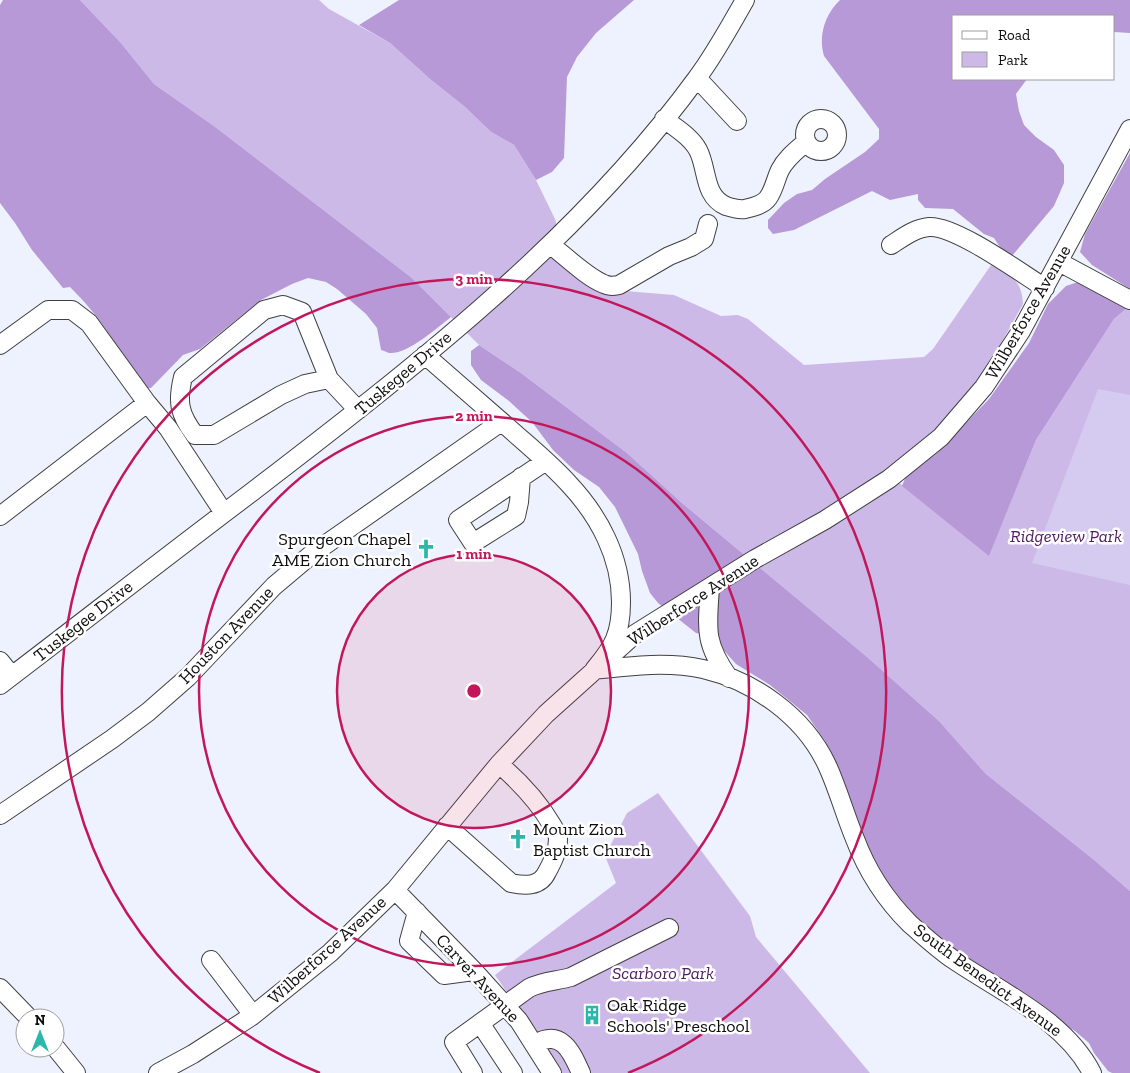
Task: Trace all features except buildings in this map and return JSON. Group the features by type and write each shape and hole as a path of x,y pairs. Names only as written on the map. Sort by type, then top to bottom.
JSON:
{"street":[{"name":"Tuskegee Drive","path":"6,681 358,410 425,355 550,245 607,187 697,78 745,0"},
{"path":"697,78 737,121"},
{"path":"664,119 692,143 698,151 708,187 721,204 731,208 753,207 761,204 768,198 780,169 806,142"},
{"name":"Wilberforce Avenue","path":"158,1073 193,1054 253,1015 330,953 395,890 499,764 546,714 635,634 755,559 825,520 889,479 941,437 984,387 1021,331 1130,129"},
{"path":"550,245 593,278 604,284 620,285 669,256 691,247 704,239 708,224"},
{"path":"891,245 922,228 943,228 965,238 1045,288"},
{"path":"1059,262 1130,300"},
{"path":"328,379 304,384 281,395 214,435 195,435 183,419 179,394 183,377 264,310 283,305 302,312 328,379 358,410"},
{"path":"0,346 48,310 72,310 89,323 147,403 168,428 224,513"},
{"path":"425,355 546,461 569,484 598,521 617,567 621,589 620,625 616,638 607,654 594,670"},
{"path":"0,516 147,403"},
{"name":"Houston Avenue","path":"0,815 112,739 148,712 193,672 274,586 312,554 501,422"},
{"path":"522,477 546,461"},
{"name":"South Benedict Avenue","path":"710,588 708,625 710,646 716,660 729,678"},
{"path":"0,662 6,681"},
{"name":"South Benedict Avenue","path":"594,670 632,665 676,666 702,669 729,678 776,703 810,737 827,764 855,840 874,879 883,892 909,922 954,960 1021,1002 1060,1032 1079,1053 1092,1073"},
{"path":"447,826 511,883 522,886 533,885 546,876 556,854 558,837 544,811 521,783 499,764"},
{"name":"Carver Avenue","path":"395,890 474,971 519,1021 552,1073"},
{"path":"417,912 409,941 444,975 474,971"},
{"path":"473,1073 454,1042 529,988 537,984 571,977 669,928"},
{"path":"211,960 253,1015"},
{"path":"0,988 19,1008"},
{"path":"480,1024 513,1073"},
{"path":"535,1044 554,1039 561,1042 567,1046 581,1073"},
{"path":"64,1058 76,1073"}],"green space":[{"name":"Ridgeview Park","path":"80,0 319,0 329,9 390,43 465,107 491,132 514,145 536,180 555,219 567,264 625,291 674,295 721,316 738,315 748,319 804,365 924,357 933,349 991,265 1010,275 1018,284 1023,304 983,376 940,426 903,460 886,472 989,555 1036,440 1114,319 1130,304 1130,891 1093,859 986,774 939,721 866,656 682,503 627,453 521,373 479,345 412,278 214,126 154,84 121,43"},
{"name":"Ridgeview Park","path":"1098,389 1130,395 1130,585 1032,563"},
{"name":"Scarboro Park","path":"658,793 750,916 756,937 870,1073 559,1073 551,1056 495,975 616,883 605,856 627,813"}],"shaded area":[{"path":"3,0 80,0 121,43 154,84 214,126 412,278 451,317 413,345 404,350 388,353 381,350 377,328 366,314 326,282 308,278 261,300 200,349 183,355 151,388 145,388 130,369 96,316 70,287 63,288 32,250 0,203 0,5"},
{"path":"399,0 634,0 596,33 577,57 567,77 564,158 552,172 536,180 514,145 491,132 465,107 390,43 359,25"},
{"path":"840,0 1130,0 1130,33 1115,32 1115,15 952,15 952,80 1026,80 1016,94 1024,125 1036,137 1054,150 1064,165 1064,183 1054,206 1012,256 1003,252 994,238 984,234 953,209 925,208 918,200 918,194 890,200 872,191 794,230 773,234 768,228 768,220 784,203 797,194 812,190 865,152 879,139 879,129 824,56 822,33 830,12"},
{"path":"1130,153 1130,289 1092,265 1080,252 1085,234"},
{"path":"1078,282 1130,305 1114,319 1036,440 989,556 902,486 906,476 937,453 989,399 1029,343 1048,304 1066,286"},
{"path":"479,345 521,373 627,453 682,503 866,656 939,721 986,774 1093,859 1130,891 1130,1073 1112,1073 1108,1071 1089,1043 1075,1031 1045,1014 933,937 894,896 862,842 834,758 807,715 770,685 736,664 711,636 696,633 658,603 650,593 638,554 615,507 599,487 574,470 553,450 532,422 509,401 481,380 471,365 471,351"}],"place":[{"name":"Spurgeon Chapel AME Zion Church","path":"426,549"},
{"name":"Mount Zion Baptist Church","path":"518,839"},
{"name":"Oak Ridge Schools' Preschool","path":"592,1015"}]}
